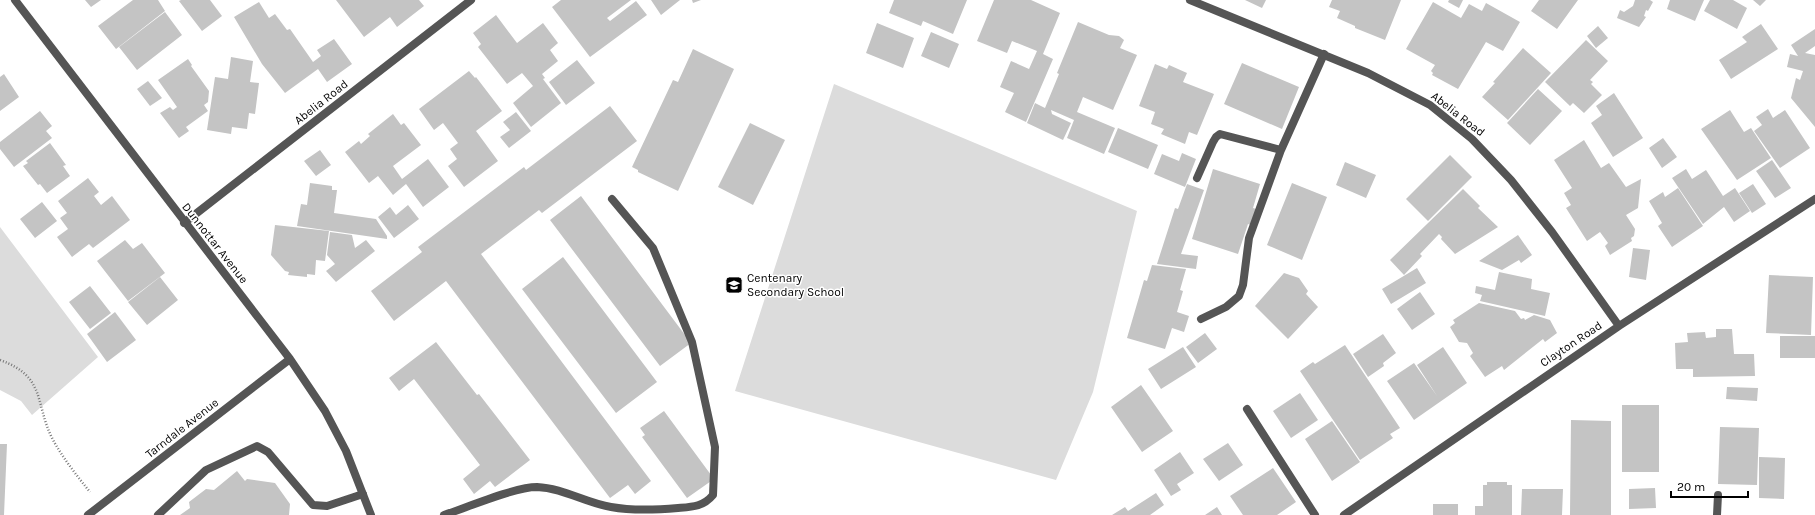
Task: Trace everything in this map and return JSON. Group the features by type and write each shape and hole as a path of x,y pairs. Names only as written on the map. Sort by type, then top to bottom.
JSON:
{"street":[{"name":"Dunnottar Avenue","path":"14,0 290,359 325,412 339,438 371,515"},
{"name":"Abelia Road","path":"184,223 471,0"},
{"name":"Abelia Road","path":"1190,0 1368,73 1430,105 1472,139 1511,180 1552,232 1619,326"},
{"path":"1201,319 1226,307 1239,296 1243,285 1249,238 1280,150 1324,54"},
{"path":"1197,178 1213,142 1220,134 1280,150"},
{"path":"444,515 523,489 538,487 556,490 610,507 644,511 700,506 713,495 715,447 692,342 653,248 612,199"},
{"name":"Clayton Road","path":"1344,515 1619,326 1815,199"},
{"name":"Tarndale Avenue","path":"88,515 290,359"},
{"path":"1247,409 1315,515"},
{"path":"158,515 206,470 257,446 268,452 313,505 327,506 363,494"},
{"path":"1717,515 1718,495"}],"path":[{"path":"0,360 16,366 27,375 36,388 46,422 54,440 77,477 101,505"}],"shaded area":[{"path":"834,84 1137,211 1093,392 1056,480 735,391"},
{"path":"0,227 98,357 32,415 21,401 0,390"}],"building":[{"path":"85,0 101,0 91,7"},
{"path":"133,0 158,0 165,11 116,49 98,26"},
{"path":"210,0 222,16 202,31 179,1"},
{"path":"336,0 419,0 424,6 397,27 390,17 364,37"},
{"path":"561,0 631,0 607,18 610,21 636,1 647,15 590,57 552,7"},
{"path":"651,0 680,0 661,15"},
{"path":"692,0 701,0 693,3"},
{"path":"894,0 967,0 953,34 923,21 921,26 889,13"},
{"path":"994,0 1031,0 1060,13 1043,54 1053,59 1026,122 1005,112 1014,93 1000,87 1011,61 1029,69 1037,51 1012,41 1007,53 977,41"},
{"path":"1245,0 1266,0 1262,8"},
{"path":"1332,0 1401,0 1385,40 1355,28 1355,26 1337,18 1340,11 1329,7"},
{"path":"1449,0 1463,0 1459,8 1448,2"},
{"path":"1539,0 1578,0 1557,29 1531,11"},
{"path":"1635,0 1650,0 1653,2 1648,11 1646,10 1644,16 1646,17 1639,27 1617,18 1620,10 1624,12 1633,6"},
{"path":"1670,0 1704,0 1695,21 1667,9"},
{"path":"1710,0 1733,0 1747,8 1737,29 1704,11"},
{"path":"1753,0 1766,0 1760,6"},
{"path":"259,2 269,18 275,14 287,30 290,29 313,62 321,56 317,50 334,39 352,64 327,82 318,69 285,93 262,64 234,17"},
{"path":"1433,2 1461,18 1469,4 1482,11 1486,3 1520,22 1503,51 1486,42 1458,89 1432,75 1433,73 1431,71 1435,65 1406,49"},
{"path":"165,12 182,35 137,70 119,47"},
{"path":"496,15 517,43 543,23 558,43 550,50 558,61 542,74 545,78 543,79 561,103 531,127 513,103 533,86 522,73 507,84 478,47 481,44 473,33"},
{"path":"1078,22 1109,35 1119,36 1124,40 1120,48 1137,55 1113,110 1083,97 1077,112 1115,128 1104,154 1067,138 1074,120 1051,110 1052,114 1071,123 1063,140 1027,123 1035,103 1045,108 1059,74 1057,73"},
{"path":"877,23 914,38 903,68 866,53"},
{"path":"1761,24 1778,49 1731,79 1719,60 1747,42 1742,37"},
{"path":"1598,26 1608,38 1596,48 1587,36"},
{"path":"1815,29 1815,46 1805,53 1815,55 1815,127 1791,98 1796,78 1800,80 1803,71 1787,67 1790,54 1798,56 1791,45"},
{"path":"931,32 959,44 949,68 921,56"},
{"path":"1586,40 1608,61 1590,80 1593,82 1591,84 1602,95 1584,113 1573,103 1570,106 1545,82"},
{"path":"1523,48 1551,73 1508,120 1482,97"},
{"path":"693,49 734,69 678,191 638,172 638,170 632,167 673,80 678,82"},
{"path":"231,57 253,61 250,82 259,83 255,114 249,113 247,129 232,127 231,134 207,130 215,77 228,79"},
{"path":"188,59 192,65 191,66 209,91 208,102 204,105 208,111 186,127 189,131 179,138 160,113 170,107 173,110 177,107 158,80"},
{"path":"577,60 595,83 566,105 549,82"},
{"path":"1242,63 1299,87 1282,129 1224,104"},
{"path":"1155,64 1167,69 1169,65 1187,73 1183,82 1214,94 1197,135 1189,132 1185,144 1161,134 1164,129 1151,124 1155,112 1139,106"},
{"path":"469,71 475,78 476,77 502,111 476,131 498,161 464,187 448,166 457,159 450,149 458,143 443,123 434,130 419,109"},
{"path":"4,74 19,97 0,111 0,77"},
{"path":"148,81 162,98 150,106 137,89"},
{"path":"1538,89 1562,111 1530,145 1507,123"},
{"path":"1614,93 1643,138 1613,157 1591,123 1602,115 1596,106"},
{"path":"610,106 637,141 542,213 539,210 481,254 651,481 635,494 628,485 610,498 446,281 394,321 371,291 422,252 418,247 524,167 526,170"},
{"path":"1768,109 1773,118 1785,110 1810,148 1780,168 1754,131 1762,125 1756,117"},
{"path":"1730,110 1744,132 1751,128 1771,158 1737,180 1701,129"},
{"path":"40,111 52,126 46,131 52,138 14,167 0,149 0,142"},
{"path":"516,112 531,131 509,148 500,137 510,130 503,122"},
{"path":"393,114 401,125 404,123 421,145 393,166 402,179 428,159 449,187 423,207 406,184 393,195 378,176 369,183 345,152 359,141 361,144 370,136 368,134"},
{"path":"750,123 785,140 753,205 718,187"},
{"path":"1118,128 1158,145 1148,169 1108,152"},
{"path":"1663,138 1677,157 1662,168 1649,148"},
{"path":"1584,140 1601,168 1609,163 1626,187 1641,179 1638,208 1626,215 1635,229 1634,236 1631,238 1632,241 1610,255 1605,246 1608,243 1600,232 1587,241 1566,208 1571,205 1564,193 1572,188 1554,160"},
{"path":"50,143 66,165 63,166 70,176 47,193 40,184 38,185 23,166 28,163 26,161"},
{"path":"320,150 331,165 316,176 304,161"},
{"path":"1182,153 1196,159 1185,187 1154,174 1162,154 1179,161"},
{"path":"1450,155 1472,177 1428,221 1406,199"},
{"path":"1772,160 1791,188 1775,198 1756,171"},
{"path":"1345,162 1376,175 1366,198 1336,185"},
{"path":"1213,169 1260,184 1253,208 1256,209 1251,225 1248,224 1238,254 1192,239"},
{"path":"1686,169 1692,179 1706,170 1723,196 1735,188 1750,211 1734,222 1724,207 1703,224 1672,178"},
{"path":"88,178 99,192 94,196 101,205 112,196 130,220 93,248 89,244 72,257 57,237 68,229 60,218 67,213 58,201"},
{"path":"310,183 332,186 332,190 337,190 334,213 376,219 387,236 387,239 297,226 301,204 307,205"},
{"path":"1292,183 1327,197 1302,260 1267,245"},
{"path":"1187,184 1204,190 1181,254 1198,256 1196,269 1157,264 1175,208 1178,209"},
{"path":"1753,184 1766,204 1752,213 1739,193"},
{"path":"1678,188 1703,226 1672,247 1658,226 1662,223 1649,201 1663,192 1665,197"},
{"path":"1463,189 1480,206 1478,208 1498,227 1455,254 1441,239 1442,237 1439,234 1420,254 1422,256 1404,275 1390,260"},
{"path":"581,196 691,343 660,366 550,220"},
{"path":"42,202 57,221 35,238 20,219"},
{"path":"408,205 419,219 394,238 378,217 390,207 396,215"},
{"path":"275,225 329,231 325,261 316,260 315,275 307,274 307,277 288,275 289,272 285,271 271,255"},
{"path":"330,232 352,235 355,248 366,240 375,251 336,282 326,271 335,264 327,255"},
{"path":"1518,235 1532,255 1521,263 1519,260 1502,270 1479,261"},
{"path":"125,240 133,249 142,243 165,273 128,301 97,261"},
{"path":"1633,248 1650,250 1646,280 1629,277"},
{"path":"563,257 657,382 616,413 522,289"},
{"path":"1152,265 1186,269 1180,290 1183,291 1177,312 1189,316 1184,332 1172,328 1165,349 1127,338 1144,280 1147,281"},
{"path":"1417,268 1426,283 1391,304 1382,289"},
{"path":"1499,272 1532,279 1531,289 1550,293 1545,316 1480,301 1482,295 1475,293 1476,286 1495,290"},
{"path":"1284,273 1299,278 1308,291 1306,294 1318,307 1288,339 1255,306"},
{"path":"1769,275 1813,277 1811,335 1766,333"},
{"path":"160,277 178,300 147,325 128,302"},
{"path":"90,286 111,313 90,329 69,302"},
{"path":"1420,292 1435,314 1412,330 1397,309"},
{"path":"1479,303 1515,311 1521,319 1524,318 1525,320 1534,315 1550,320 1557,333 1545,342 1543,339 1504,370 1502,366 1485,377 1470,356 1473,353 1467,343 1459,342 1450,327 1455,323 1453,320"},
{"path":"115,312 136,340 107,362 87,334"},
{"path":"1716,329 1732,329 1734,354 1754,354 1755,376 1693,377 1693,369 1676,369 1675,343 1688,342 1687,333 1705,332 1706,338 1716,337"},
{"path":"1205,333 1217,349 1198,363 1186,347"},
{"path":"1383,334 1396,353 1383,363 1384,366 1368,377 1353,354"},
{"path":"1780,336 1815,336 1815,358 1780,358"},
{"path":"436,342 477,395 479,394 530,460 495,487 490,481 474,494 463,479 480,465 414,379 399,391 389,378"},
{"path":"1345,345 1400,428 1390,434 1393,438 1360,460 1300,371 1313,362 1315,364"},
{"path":"1183,347 1196,367 1161,389 1148,369"},
{"path":"1443,347 1467,383 1414,420 1387,381 1414,363 1437,396 1417,365"},
{"path":"1141,385 1173,431 1142,452 1111,407"},
{"path":"1727,387 1758,388 1757,401 1726,399"},
{"path":"1300,393 1318,420 1291,438 1273,411"},
{"path":"1622,405 1659,405 1659,472 1622,472"},
{"path":"664,411 714,479 687,498 642,437 645,435 640,428"},
{"path":"1571,420 1611,421 1611,515 1570,515"},
{"path":"1332,421 1360,462 1332,481 1305,439"},
{"path":"1720,427 1759,428 1757,485 1718,484"},
{"path":"1228,443 1243,465 1219,481 1203,459"},
{"path":"0,444 7,444 4,515 0,515"},
{"path":"1180,452 1194,473 1177,484 1181,490 1171,496 1154,470"},
{"path":"1759,457 1785,458 1784,499 1759,498"},
{"path":"1273,468 1296,502 1277,515 1243,515 1230,496"},
{"path":"237,471 245,481 247,479 275,483 290,504 289,515 180,515 190,508 189,502 206,489 214,490"},
{"path":"1487,482 1507,482 1507,485 1512,485 1512,515 1475,515 1475,506 1483,506 1483,485 1487,485"},
{"path":"1655,488 1656,508 1629,509 1629,489"},
{"path":"1522,489 1563,489 1562,515 1521,515"},
{"path":"1156,493 1164,505 1150,515 1112,515 1125,507 1128,511"},
{"path":"1433,504 1458,504 1458,515 1433,515"},
{"path":"1217,507 1222,515 1205,515"}],"place":[{"name":"Centenary Secondary School","path":"734,285"}]}
